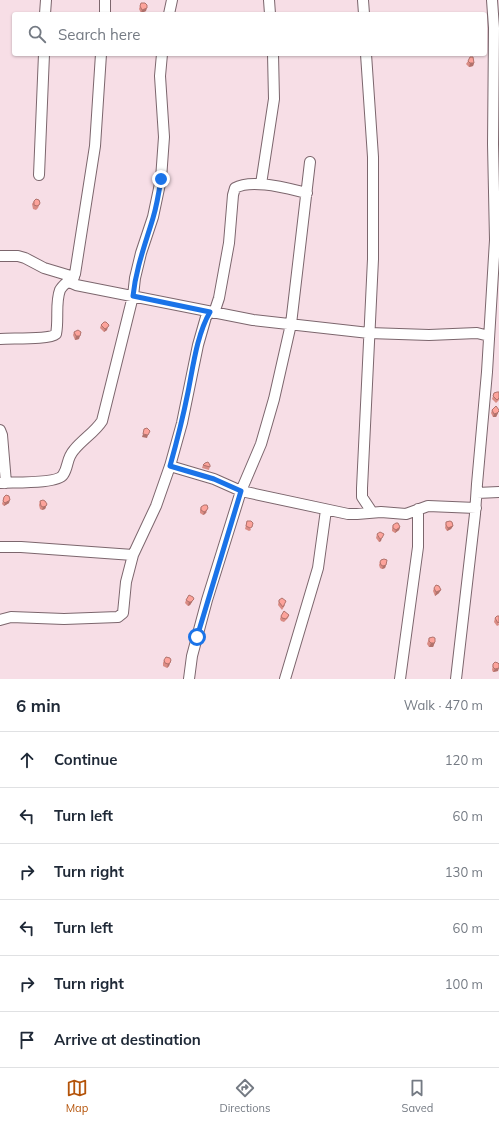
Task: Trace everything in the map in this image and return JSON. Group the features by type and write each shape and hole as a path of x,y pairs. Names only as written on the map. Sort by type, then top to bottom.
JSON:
{"street":[{"path":"46,0 46,12"},
{"path":"104,0 105,12"},
{"path":"169,12 172,0"},
{"path":"269,0 270,12"},
{"path":"363,0 364,12"},
{"path":"456,679 476,508 495,240 493,144 494,28 492,0"},
{"path":"38,175 44,56"},
{"path":"0,339 46,338 55,336 58,326 59,295 63,286 71,279 76,268 95,146 101,56"},
{"path":"0,430 2,434 3,483 39,482 59,478 63,474 68,457 73,450 99,426 102,421 133,296 136,272 153,217 161,179 164,137 160,76 162,56"},
{"path":"261,184 274,99 273,56"},
{"path":"366,56 373,157 373,259 362,497 372,512"},
{"path":"189,679 192,656 199,629 241,491 261,444 274,399 291,324 308,193 310,162"},
{"path":"0,620 11,617 64,618 121,616 124,610 126,582 133,554 156,506 170,466 182,423 198,345 206,317 212,312 219,298 229,244 233,195 235,188 239,185 268,184 308,193"},
{"path":"0,256 18,256 25,258 44,268 71,279 76,285 253,320 369,333 429,335 477,333 489,336"},
{"path":"170,466 214,479 241,491 348,514 372,512 406,514 428,506 476,508"},
{"path":"476,493 499,492"},
{"path":"400,679 418,547 418,509"},
{"path":"285,679 318,568 326,510"},
{"path":"0,547 133,554"}],"building":[{"path":"141,3 145,3 147,8 142,10 140,6"},
{"path":"470,57 473,57 474,63 470,63 468,61"},
{"path":"36,199 39,200 40,203 37,206 34,205 34,201"},
{"path":"104,322 109,325 105,329 101,325"},
{"path":"78,330 81,332 80,336 76,336 74,332"},
{"path":"499,392 499,398 497,400 493,396 494,393"},
{"path":"496,406 499,411 494,414 492,410"},
{"path":"147,428 150,431 148,435 143,434 144,429"},
{"path":"208,462 210,467 203,465 205,463"},
{"path":"6,495 9,496 10,500 5,503 3,501"},
{"path":"43,500 47,504 43,507 41,506 40,501"},
{"path":"207,505 208,508 204,512 201,510 201,507"},
{"path":"247,521 251,521 253,523 252,527 250,528 246,526"},
{"path":"446,522 452,522 453,526 448,528"},
{"path":"398,523 400,527 396,530 393,528 393,525"},
{"path":"380,532 384,534 380,539 377,534"},
{"path":"384,559 387,560 386,565 383,566 380,562"},
{"path":"436,585 439,586 441,590 436,592 434,588"},
{"path":"189,595 194,599 191,602 186,600"},
{"path":"282,598 286,601 283,607 279,602"},
{"path":"284,611 289,615 286,619 282,618 281,616"},
{"path":"499,616 498,623 495,618"},
{"path":"429,638 435,638 435,642 431,643"},
{"path":"166,657 170,658 171,660 168,664 165,663 164,660"},
{"path":"495,662 499,664 499,668 495,669 493,667"}],"route":[{"path":"161,179 158,200 141,253 135,278 133,296 210,312 206,317 198,345 182,423 170,466 214,479 241,491 197,637"}]}
